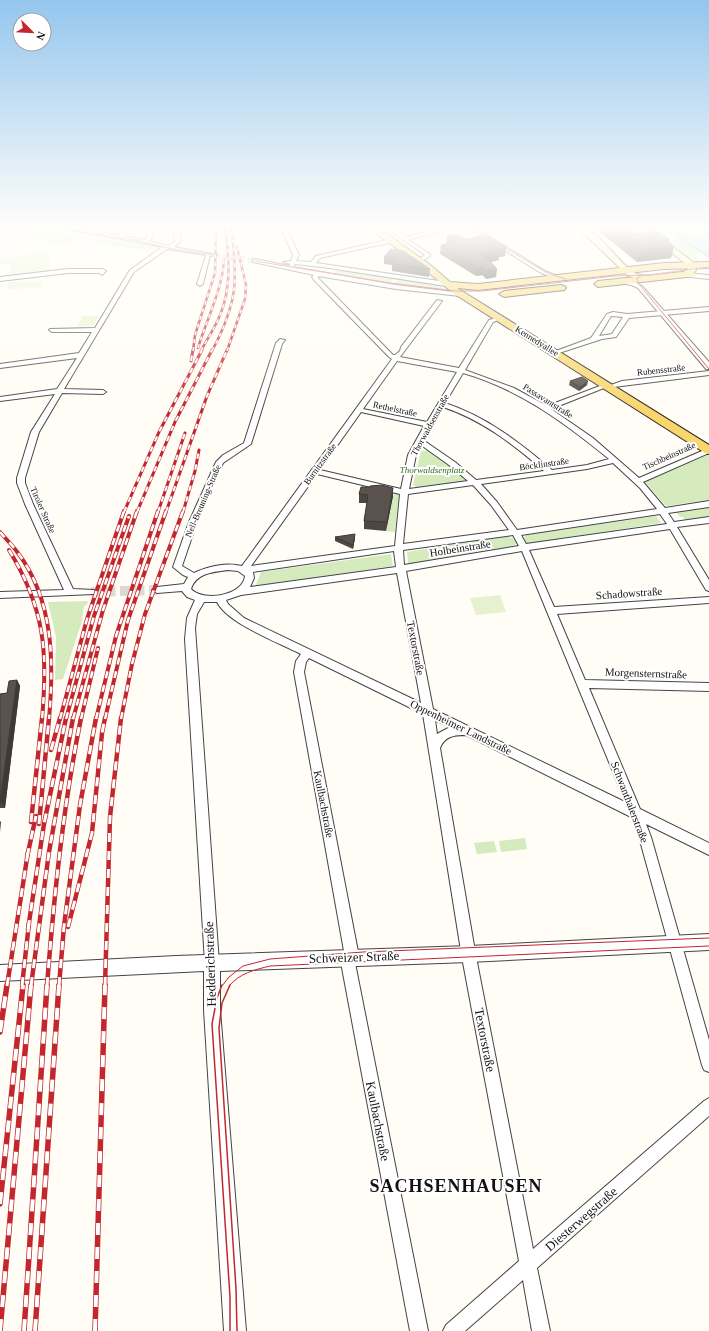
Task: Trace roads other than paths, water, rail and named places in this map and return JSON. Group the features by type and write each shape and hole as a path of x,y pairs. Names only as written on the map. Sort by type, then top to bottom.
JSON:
{"main road":[{"name":"Kennedyallee","path":"460,288 477,305 501,310 611,385 709,445"},
{"path":"464,288 479,294 504,294 559,288"},
{"name":"Kennedyallee","path":"471,288 559,350 709,450"},
{"path":"501,310 504,294"}],"street":[{"name":"Tiroler Straße","path":"70,593 29,504 21,483 21,478 35,432 122,288"},
{"path":"326,288 391,356 396,358"},
{"path":"407,288 431,292 477,305"},
{"path":"431,292 448,288"},
{"path":"641,288 709,367"},
{"name":"Burnitzstraße","path":"245,570 314,471 396,358 400,356 403,348 433,306 439,301"},
{"name":"Thorwaldsenstraße","path":"398,549 408,467 419,441 491,321 501,310"},
{"path":"594,339 609,315 613,314 627,316 709,310"},
{"path":"559,350 594,339 615,336 627,316"},
{"path":"52,330 96,330"},
{"name":"Nell-Breuning-Straße","path":"194,576 177,567 185,545 220,462 226,457 241,450 249,440 279,343 282,340"},
{"path":"0,366 82,356"},
{"name":"Passavantstraße","path":"396,358 461,371 505,386 547,408 578,430 638,481 662,511"},
{"name":"Rubensstraße","path":"547,408 611,385 709,373"},
{"path":"0,399 61,391 103,392"},
{"path":"441,404 466,413 489,425 517,445 550,473"},
{"name":"Rethelstraße","path":"359,410 429,425"},
{"path":"419,441 444,456 476,483"},
{"name":"Tischbeinstraße","path":"638,481 709,450"},
{"name":"Böcklinstraße","path":"476,483 588,467 614,460"},
{"path":"314,471 404,492 476,483"},
{"name":"Schwanthalerstraße","path":"476,483 498,508 516,533 524,548 636,813 645,837 709,1065"},
{"name":"Holbeinstraße","path":"194,576 212,569 239,567 245,570 268,567 501,533 516,533 709,504"},
{"path":"662,511 709,588"},
{"name":"Holbeinstraße","path":"201,599 220,597 251,590 401,569 524,548 709,520"},
{"name":"Textorstraße","path":"398,549 428,711 469,954 541,1331"},
{"path":"253,557 255,564 268,567"},
{"path":"241,592 250,580 250,575 245,570"},
{"path":"194,576 187,583 186,590 189,594 201,599"},
{"path":"157,590 186,587"},
{"path":"0,595 91,592"},
{"name":"Oppenheimer Landstraße","path":"220,597 224,606 241,620 709,849"},
{"name":"Hedderichstraße","path":"201,599 194,608 190,619 190,639 212,963 212,1002 236,1331"},
{"name":"Schadowstraße","path":"551,611 709,600"},
{"name":"Kaulbachstraße","path":"308,652 301,661 299,672 419,1331"},
{"name":"Morgensternstraße","path":"582,684 709,687"},
{"path":"434,748 436,742 446,733 456,730 469,732"},
{"name":"Schweizer Straße","path":"0,973 350,957 469,954 709,942"},
{"name":"Diesterwegstraße","path":"452,1331 709,1106"}],"tunnel":[{"path":"91,592 157,590"}],"tram line":[{"path":"432,288 456,291 482,291 508,288"},
{"path":"642,288 709,369"},
{"path":"222,986 229,977 243,966 270,959 363,952 709,938"},
{"path":"230,985 243,975 270,966 709,946"},
{"path":"222,985 217,998 212,1024 230,1297 230,1331"},
{"path":"230,985 222,1003 219,1028 236,1289 237,1331"}],"railway":[{"path":"193,351 195,335 210,288"},
{"path":"198,348 219,288"},
{"path":"201,351 218,320 224,304 227,288"},
{"path":"212,351 227,318 234,288"},
{"path":"227,351 245,299 246,288"},
{"path":"191,361 193,350"},
{"path":"124,512 159,432 202,350"},
{"path":"137,512 175,422 212,350"},
{"path":"166,512 207,396 227,350"},
{"path":"158,512 185,433"},
{"path":"183,512 195,471 199,450"},
{"path":"60,719 87,619 124,511"},
{"path":"73,719 103,610 137,511"},
{"path":"96,719 116,636 158,511"},
{"path":"105,719 128,620 166,511"},
{"path":"121,719 132,664 145,614 183,511"},
{"path":"66,719 94,616 129,516"},
{"path":"0,532 16,550 30,572 39,591 45,612 51,655 51,698 49,719"},
{"path":"9,550 21,571 30,592 37,612 41,632 44,652 44,695 42,719"},
{"path":"81,719 98,648"},
{"path":"31,822 42,718"},
{"path":"39,824 49,718"},
{"path":"51,750 60,718"},
{"path":"28,929 44,824 66,718"},
{"path":"31,986 49,852 73,718"},
{"path":"47,986 60,852 69,785 81,718"},
{"path":"59,986 64,926 80,805 96,718"},
{"path":"68,927 92,833 102,733 105,718"},
{"path":"105,986 110,817 121,718"},
{"path":"28,854 36,816"},
{"path":"7,986 28,854"},
{"path":"22,986 29,923"},
{"path":"0,1032 7,985"},
{"path":"0,1204 23,985"},
{"path":"0,1331 31,985"},
{"path":"24,1331 47,985"},
{"path":"35,1331 59,985"},
{"path":"95,1331 105,985"}],"district":[{"name":"SACHSENHAUSEN","path":"456,1186"}],"park label":[{"name":"Thorwaldsenplatz","path":"432,470"}]}
